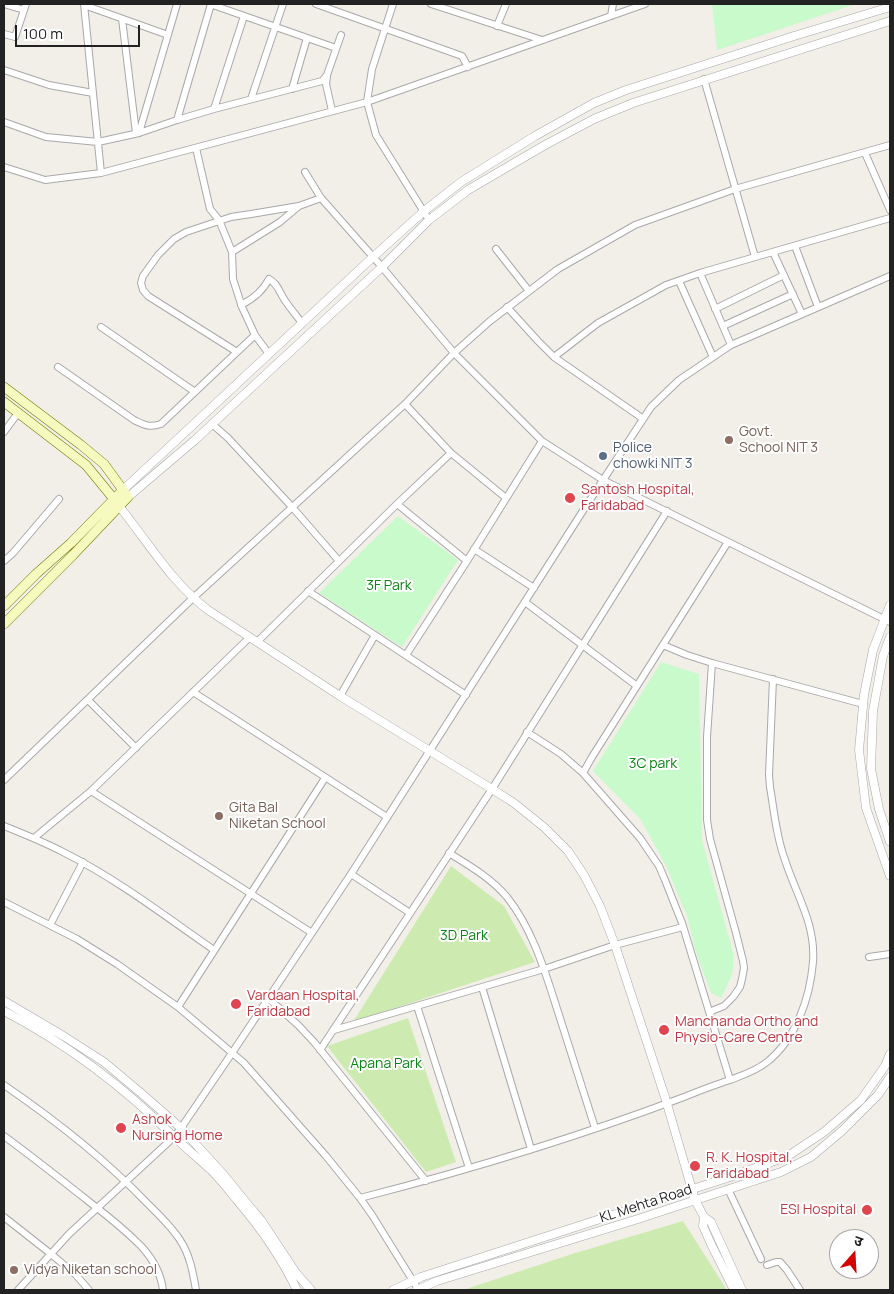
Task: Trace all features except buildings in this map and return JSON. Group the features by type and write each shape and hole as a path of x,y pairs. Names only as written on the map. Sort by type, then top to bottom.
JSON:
{"main road":[{"path":"4,387 104,464 125,494 36,574 4,606"},
{"path":"4,402 86,464 117,502"},
{"path":"4,624 74,555 117,502"}],"street":[{"path":"4,4 25,7 15,38 4,34"},
{"path":"137,133 178,4"},
{"path":"177,120 211,4 336,48"},
{"path":"251,99 283,4"},
{"path":"316,4 462,56 468,67"},
{"path":"393,4 372,69 367,102 376,135 429,220"},
{"path":"431,4 542,40"},
{"path":"497,26 506,4"},
{"path":"611,16 613,4"},
{"path":"4,167 45,180 101,173 367,102 645,4"},
{"path":"101,173 84,5 168,35"},
{"path":"125,494 269,354 373,257 423,212 461,182 535,136 594,104 635,87 890,7"},
{"path":"214,109 244,16"},
{"path":"122,18 137,133"},
{"path":"125,494 212,424 382,267 429,220 468,190 594,119 633,103 890,21"},
{"path":"332,111 326,84 327,75 341,35"},
{"path":"292,89 307,38"},
{"path":"4,70 49,85 93,93"},
{"path":"4,122 46,136 98,142 137,133 214,109 322,81 327,75"},
{"path":"704,79 755,257"},
{"path":"4,780 193,598 405,404 454,354 490,321 558,269 635,225 735,188 890,146"},
{"path":"196,148 210,209 219,220 232,252 233,279 242,305 255,335 269,354"},
{"path":"865,153 890,210"},
{"path":"306,172 321,198 382,267 454,354 542,441 603,480 888,621"},
{"path":"237,352 148,296 143,290 143,276 158,255 174,239 186,232 231,216 299,206 321,198"},
{"path":"232,252 280,222 299,206"},
{"path":"554,357 598,324 666,285 700,273 890,218"},
{"path":"795,246 818,307"},
{"path":"496,248 529,291"},
{"path":"773,252 802,314"},
{"path":"700,273 731,345"},
{"path":"715,309 784,275"},
{"path":"18,1290 97,1208 174,1137 181,1128 351,874 642,418 651,407 679,380 731,345 890,276"},
{"path":"242,305 253,298 269,279 277,286 302,323"},
{"path":"679,281 713,357"},
{"path":"723,326 793,294"},
{"path":"508,307 538,342 554,357 642,418"},
{"path":"101,327 195,392"},
{"path":"58,367 134,420 144,425 153,426 161,424 255,335"},
{"path":"405,404 451,452 506,498"},
{"path":"4,432 18,413"},
{"path":"212,424 228,438 293,508 339,561"},
{"path":"406,655 542,441"},
{"path":"34,838 90,791 193,692 308,591 451,452"},
{"path":"4,561 59,499"},
{"path":"117,502 170,573 193,598 208,610 340,696 514,803 568,851 584,875 600,906 667,1104 692,1190 704,1218 703,1226 734,1290"},
{"path":"397,504 466,562"},
{"path":"320,1050 492,789 667,511"},
{"path":"583,774 592,756 728,542"},
{"path":"474,549 534,588"},
{"path":"308,591 466,695"},
{"path":"525,602 637,686"},
{"path":"890,605 888,621 873,650 864,694 859,750 866,808 890,876"},
{"path":"340,696 375,635"},
{"path":"890,637 883,656 873,711 871,769 879,809 890,842"},
{"path":"663,645 712,663 863,704"},
{"path":"709,1012 724,1006 733,997 740,987 744,968 739,942 708,826 707,737 712,663"},
{"path":"360,1198 469,1168 667,1104 752,1072 761,1067 781,1048 794,1027 805,1002 809,990 813,960 810,927 805,908 784,858 770,787 773,679"},
{"path":"193,692 387,817"},
{"path":"88,700 136,748"},
{"path":"527,732 561,754 583,774 640,838 658,866 683,927 730,1080"},
{"path":"178,1007 325,778"},
{"path":"90,791 312,933"},
{"path":"4,826 34,838 82,862 122,886 214,950"},
{"path":"449,853 484,875 506,896 525,925 544,969 594,1128"},
{"path":"50,925 82,862"},
{"path":"351,874 410,913"},
{"path":"4,902 77,939 117,964 178,1007 244,1063 287,1110 360,1198 417,1290"},
{"path":"334,1030 683,927"},
{"path":"869,957 890,954"},
{"path":"482,987 531,1149"},
{"path":"268,998 320,1050 426,1181"},
{"path":"4,1001 65,1036 104,1062 181,1128 256,1213 296,1273 311,1290"},
{"path":"417,1006 469,1168"},
{"path":"4,1011 80,1057 106,1076 152,1114 174,1137 212,1171 243,1207 276,1252 296,1290"},
{"name":"KL Mehta Road","path":"393,1290 420,1277 692,1190 788,1156 824,1132 861,1100 885,1066 890,1054"},
{"name":"KL Mehta Road","path":"417,1290 437,1281 781,1172 811,1156 843,1130 878,1096 890,1077"},
{"path":"4,1085 78,1139 126,1181 172,1228 181,1240 187,1253 196,1290"},
{"path":"4,1136 97,1208 142,1247 157,1270 162,1290"},
{"path":"728,1189 761,1259"},
{"path":"4,1217 76,1275 89,1290"},
{"path":"704,1218 711,1222 742,1290"},
{"path":"768,1265 780,1262 800,1290"}],"green space":[{"path":"712,4 856,4 717,50"},
{"name":"3F Park","path":"398,516 458,560 402,647 319,593"},
{"name":"3C park","path":"661,662 699,674 702,840 734,956 732,975 721,998 711,993 696,952 687,916 666,866 641,820 593,771"},
{"name":"3D Park","path":"451,866 504,906 535,962 353,1022"},
{"name":"Apana Park","path":"408,1018 456,1162 426,1172 327,1046"},
{"path":"683,1221 727,1290 463,1290 572,1254"}],"place":[{"name":"Govt. School NIT 3","path":"729,440"},
{"name":"Police chowki NIT 3","path":"603,456"},
{"name":"Santosh Hospital, Faridabad","path":"570,498"},
{"name":"Gita Bal Niketan School","path":"219,816"},
{"name":"Vardaan Hospital, Faridabad","path":"236,1004"},
{"name":"Manchanda Ortho and Physio-Care Centre","path":"664,1030"},
{"name":"Ashok Nursing Home","path":"121,1128"},
{"name":"R. K. Hospital, Faridabad","path":"695,1166"},
{"name":"ESI Hospital","path":"867,1210"},
{"name":"Vidya Niketan school","path":"14,1270"}]}
